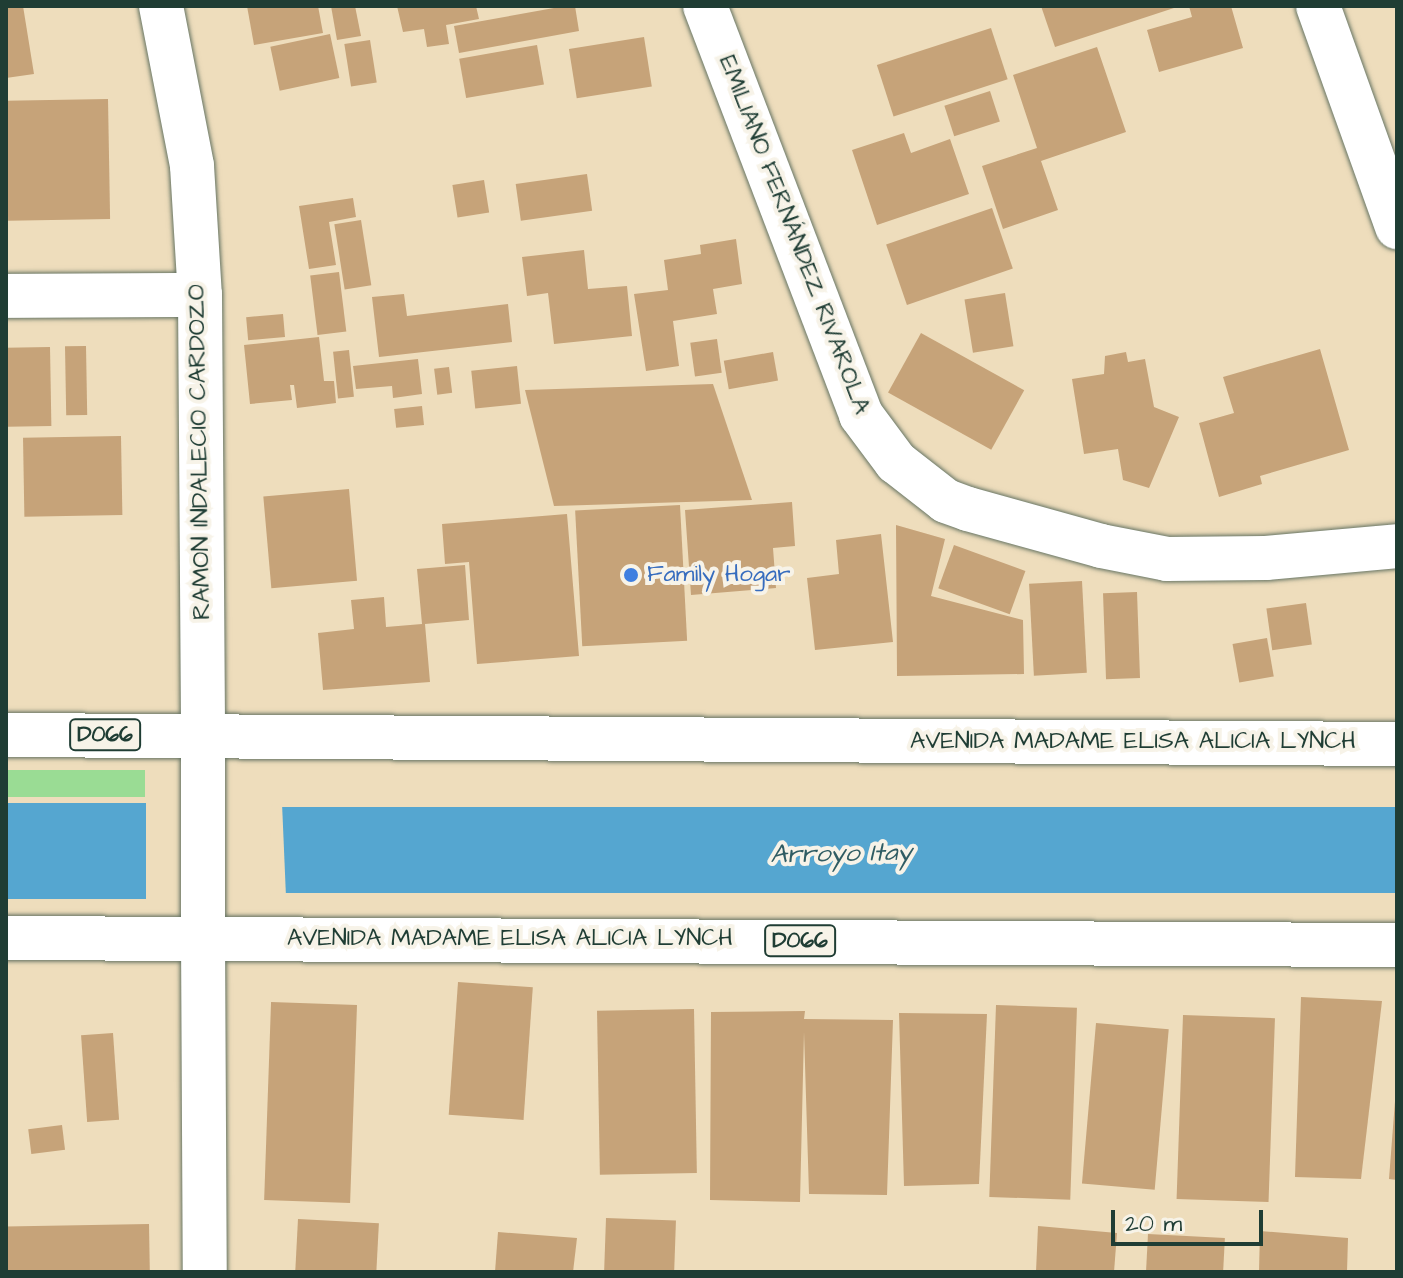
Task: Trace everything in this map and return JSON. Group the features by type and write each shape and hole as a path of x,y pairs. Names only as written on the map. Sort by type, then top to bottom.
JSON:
{"main road":[{"name":"RAMON INDALECIO CARDOZO","path":"161,6 192,166 200,295 205,1272"},
{"name":"EMILIANO FERNÁNDEZ RIVAROLA","path":"705,6 861,415 896,462 946,501 968,509 1101,546 1167,559 1266,558 1397,546"},
{"path":"1318,6 1397,227"},
{"path":"6,296 200,295"},
{"name":"AVENIDA MADAME ELISA ALICIA LYNCH","path":"6,735 1397,744"},
{"name":"AVENIDA MADAME ELISA ALICIA LYNCH","path":"6,938 202,919 1397,945"}],"green space":[{"path":"6,770 145,770 145,797 6,797"}],"water":[{"path":"6,803 146,803 146,899 6,899"},
{"name":"Arroyo Itay","path":"275,807 1397,807 1397,893 275,893"}],"pier":[{"path":"274,803 282,803 286,897 272,897 269,893 271,807"}],"building":[{"path":"6,6 23,6 34,74 6,78"},
{"path":"247,6 318,6 323,33 254,45"},
{"path":"331,6 355,6 361,36 337,40"},
{"path":"397,6 476,6 479,19 446,25 449,44 427,47 424,29 403,32"},
{"path":"575,6 579,31 459,53 454,26"},
{"path":"1041,6 1177,6 1177,7 1055,47"},
{"path":"1189,6 1231,6 1243,48 1159,72 1147,30 1192,17"},
{"path":"991,28 1008,79 894,116 877,65"},
{"path":"330,34 339,78 280,91 270,47"},
{"path":"644,37 652,86 577,98 569,49"},
{"path":"370,40 377,82 351,87 344,44"},
{"path":"537,45 544,84 466,98 459,59"},
{"path":"1097,47 1126,132 1041,161 1058,210 1003,229 982,166 1037,148 1013,75"},
{"path":"990,91 1000,121 954,136 944,106"},
{"path":"108,99 110,219 8,221 6,101"},
{"path":"904,133 911,153 950,139 969,194 877,225 852,150"},
{"path":"587,174 592,211 521,221 516,184"},
{"path":"484,180 489,213 458,218 452,185"},
{"path":"353,198 356,217 329,222 336,265 309,269 299,206"},
{"path":"992,208 1013,269 907,305 886,244"},
{"path":"361,220 371,285 345,289 334,224"},
{"path":"736,239 742,284 713,289 717,314 673,321 679,366 646,371 634,294 668,290 664,260 701,254 700,245"},
{"path":"584,250 588,289 627,286 632,336 554,344 548,293 527,296 522,257"},
{"path":"339,272 346,332 318,335 310,276"},
{"path":"1005,293 1013,346 973,353 965,299"},
{"path":"404,294 407,316 508,304 512,342 379,357 372,297"},
{"path":"283,314 285,337 248,340 246,317"},
{"path":"921,333 1024,390 991,450 888,392"},
{"path":"319,337 324,381 334,381 336,403 297,408 294,385 290,385 292,400 250,404 244,345"},
{"path":"717,339 722,373 695,376 690,343"},
{"path":"65,346 86,346 87,415 66,415"},
{"path":"50,347 51,426 7,427 6,348"},
{"path":"1320,349 1349,450 1260,476 1262,484 1219,497 1199,423 1234,413 1223,377"},
{"path":"349,350 354,397 338,398 333,352"},
{"path":"773,352 778,381 729,389 724,361"},
{"path":"1126,352 1128,362 1145,359 1154,407 1179,417 1149,488 1123,480 1118,449 1084,454 1072,379 1104,374 1105,356"},
{"path":"418,359 422,394 393,398 392,386 356,389 353,366"},
{"path":"517,366 521,404 475,409 471,371"},
{"path":"449,367 452,393 437,395 434,369"},
{"path":"713,384 752,500 554,506 525,390"},
{"path":"422,406 424,425 396,428 394,409"},
{"path":"121,436 122,515 24,517 23,438"},
{"path":"349,489 357,581 271,588 263,496"},
{"path":"792,502 795,546 773,548 776,588 691,595 685,510"},
{"name":"Family Hogar","path":"680,505 687,641 582,646 575,510"},
{"path":"567,514 579,656 477,664 469,562 445,564 442,524"},
{"path":"896,525 945,539 931,596 1023,620 1024,674 897,676"},
{"path":"881,534 893,642 815,650 807,578 839,574 836,540"},
{"path":"954,545 1025,571 1010,614 938,588"},
{"path":"465,565 469,620 425,624 430,682 323,690 318,633 354,629 351,600 384,597 386,627 422,624 417,569"},
{"path":"1082,581 1087,673 1034,676 1029,584"},
{"path":"1137,592 1140,678 1106,679 1103,593"},
{"path":"1306,603 1312,645 1272,650 1266,609"},
{"path":"1267,638 1274,676 1239,682 1233,644"},
{"path":"458,982 533,987 524,1120 449,1115"},
{"path":"1301,997 1382,1001 1361,1179 1295,1177"},
{"path":"271,1002 357,1005 350,1203 264,1200"},
{"path":"996,1005 1077,1008 1070,1200 989,1197"},
{"path":"694,1009 697,1173 600,1175 597,1011"},
{"path":"805,1011 804,1019 893,1020 887,1195 809,1194 804,1032 800,1202 710,1200 711,1012"},
{"path":"899,1013 987,1014 979,1184 904,1186"},
{"path":"1183,1015 1275,1018 1269,1202 1177,1199"},
{"path":"1096,1023 1169,1029 1155,1190 1082,1183"},
{"path":"113,1033 119,1120 87,1122 81,1035"},
{"path":"1397,1101 1397,1180 1389,1179"},
{"path":"62,1125 65,1150 31,1154 28,1129"},
{"path":"606,1218 676,1220 674,1272 604,1272"},
{"path":"298,1219 379,1223 376,1272 295,1272"},
{"path":"149,1224 150,1272 7,1272 6,1226"},
{"path":"1038,1226 1117,1233 1114,1272 1036,1272"},
{"path":"1260,1231 1348,1238 1347,1272 1259,1272"},
{"path":"498,1232 577,1238 573,1272 495,1272"},
{"path":"1148,1234 1225,1238 1223,1272 1146,1272"}],"place":[{"name":"Family Hogar","path":"631,575"}]}
